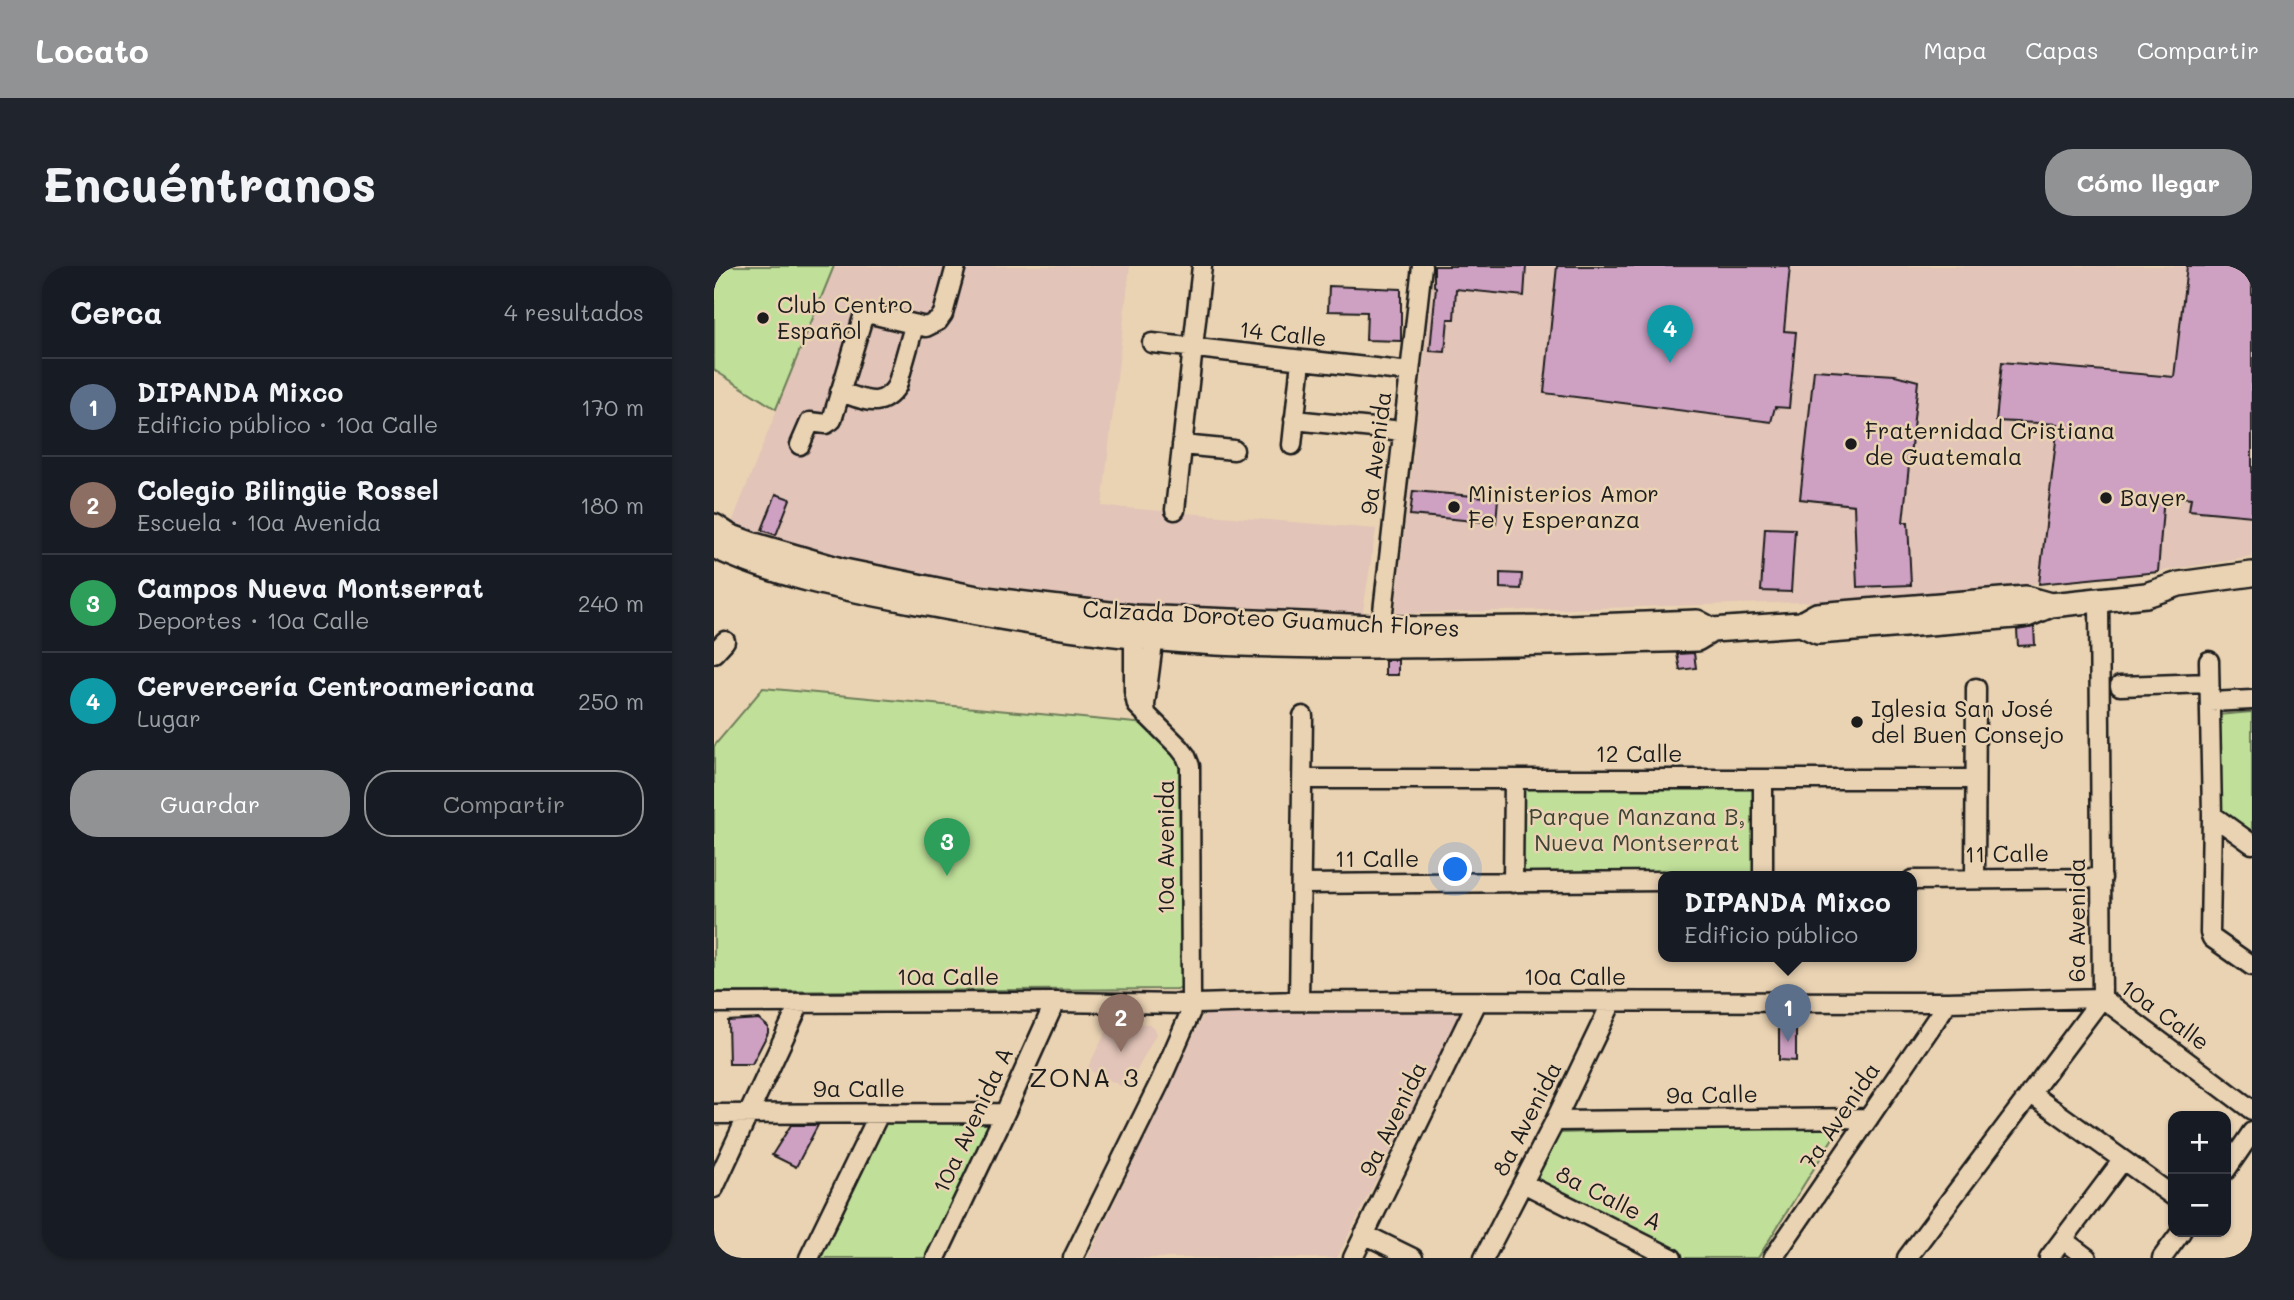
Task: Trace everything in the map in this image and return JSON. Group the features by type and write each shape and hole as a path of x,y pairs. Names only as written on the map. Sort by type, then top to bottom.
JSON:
{"main road":[{"name":"Calzada Doroteo Guamuch Flores","path":"714,526 729,536 829,576"},
{"name":"Calzada Doroteo Guamuch Flores","path":"714,546 768,569 829,576 974,613 1144,627 1216,643 1380,636 1463,646 1697,639 1712,630 1801,624 1817,615 2026,598 2051,605 2146,595 2179,598 2252,590"},
{"name":"Calzada Doroteo Guamuch Flores","path":"2146,595 2179,584 2252,575"}],"street":[{"path":"800,444 810,422 826,424 832,419 863,317 871,314 926,327 938,321 943,314 956,266"},
{"path":"1175,510 1202,266"},
{"name":"9a Avenida","path":"1380,636 1422,266"},
{"path":"840,392 874,402 892,394 897,386 914,326"},
{"name":"14 Calle","path":"1152,343 1410,372"},
{"path":"1292,445 1301,361"},
{"path":"1294,420 1403,431"},
{"path":"1182,445 1234,450"},
{"name":"6a Avenida","path":"1907,1258 2102,998 2099,600"},
{"name":"10a Avenida","path":"1073,1258 1180,1036 1189,1005 1190,766 1180,748 1137,705 1134,691 1144,627"},
{"path":"2209,661 2211,936 2252,966"},
{"path":"2120,686 2209,682"},
{"path":"1975,879 1976,688"},
{"path":"2210,702 2252,700"},
{"path":"1299,1001 1303,716"},
{"name":"12 Calle","path":"1302,779 1975,779"},
{"path":"1513,883 1514,779"},
{"path":"1763,779 1763,871"},
{"path":"2212,816 2252,844"},
{"name":"11 Calle","path":"1917,880 2102,878"},
{"name":"11 Calle","path":"1301,884 1658,881"},
{"name":"10a Calle","path":"714,1003 1055,1002 1189,1005 1299,1001 1948,1002 2102,998 2252,1110"},
{"name":"10a Avenida A","path":"936,1258 1055,1002"},
{"name":"9a Avenida","path":"1353,1258 1477,1002"},
{"name":"8a Avenida","path":"1484,1258 1555,1121 1612,1002"},
{"name":"7a Avenida","path":"1773,1258 1948,1002"},
{"path":"714,1188 800,1003"},
{"path":"2030,1093 2168,1192"},
{"name":"9a Calle","path":"714,1114 1005,1113"},
{"path":"809,1258 879,1114"},
{"name":"9a Calle","path":"1555,1121 1868,1118"},
{"path":"2231,1163 2252,1132"},
{"path":"2049,1258 2122,1161"},
{"name":"8a Calle A","path":"1523,1183 1672,1258"},
{"path":"1364,1234 1413,1258"},
{"path":"2162,1258 2178,1237"},
{"path":"2063,1240 2087,1258"}],"shaded area":[{"path":"834,266 1130,266 1102,506 1376,529 1362,617 1198,612 888,572 748,534 731,525"},
{"path":"1435,266 2252,266 2252,557 2162,571 1869,600 1395,614"},
{"path":"1206,1009 1460,1012 1337,1258 1088,1258"},
{"path":"1111,1022 1149,1024 1156,1034 1127,1089 1087,1069"}],"green space":[{"name":"Club Centro Español","path":"714,266 834,266 776,409 714,370"},
{"path":"763,688 1146,724 1179,763 1181,989 714,992 714,746"},
{"path":"2252,712 2252,836 2220,814 2217,715"},
{"name":"Parque Manzana B, Nueva Montserrat","path":"1517,783 1758,784 1758,871 1658,871 1658,877 1517,878"},
{"path":"886,1123 992,1123 926,1258 821,1258"},
{"path":"1841,1125 1758,1258 1683,1258 1529,1184 1560,1133"}],"building":[{"path":"1434,266 1526,266 1524,296 1456,289 1454,319 1448,319 1445,352 1430,351 1436,287"},
{"path":"1557,266 1790,266 1784,331 1796,332 1789,408 1775,407 1771,422 1544,393"},
{"path":"2187,266 2252,266 2252,516 2189,510 2191,498 2164,495 2158,572 2039,584 2058,424 1996,421 2002,362 2174,377"},
{"path":"1329,286 1401,289 1401,341 1366,340 1367,312 1328,311"},
{"path":"1814,370 1895,375 1918,381 1903,522 1908,522 1911,585 1857,587 1854,505 1800,499"},
{"name":"Ministerios Amor Fe y Esperanza","path":"1413,491 1498,498 1496,523 1410,515"},
{"path":"776,494 790,499 776,535 762,530"},
{"path":"1765,528 1795,529 1791,592 1761,591"},
{"path":"1500,573 1522,574 1521,589 1500,588"},
{"path":"2034,627 2035,645 2018,646 2017,630"},
{"path":"1694,653 1696,668 1680,670 1677,654"},
{"path":"1385,660 1398,660 1398,675 1385,675"},
{"path":"759,1019 768,1027 768,1033 752,1064 729,1064 728,1021"},
{"path":"1779,1024 1796,1024 1796,1061 1779,1060"},
{"path":"791,1125 818,1125 796,1167 772,1155"}],"place":[{"name":"Club Centro Español","path":"763,318"},
{"name":"Cervercería Centroamericana","path":"1670,363"},
{"name":"Fraternidad Cristiana de Guatemala","path":"1851,444"},
{"name":"Bayer","path":"2106,498"},
{"name":"Ministerios Amor Fe y Esperanza","path":"1454,507"},
{"name":"Iglesia San José del Buen Consejo","path":"1857,722"},
{"name":"Campos Nueva Montserrat","path":"947,876"},
{"name":"DIPANDA Mixco","path":"1788,1042"},
{"name":"Colegio Bilingüe Rossel","path":"1121,1052"}],"district":[{"name":"ZONA 3","path":"1085,1078"}]}
